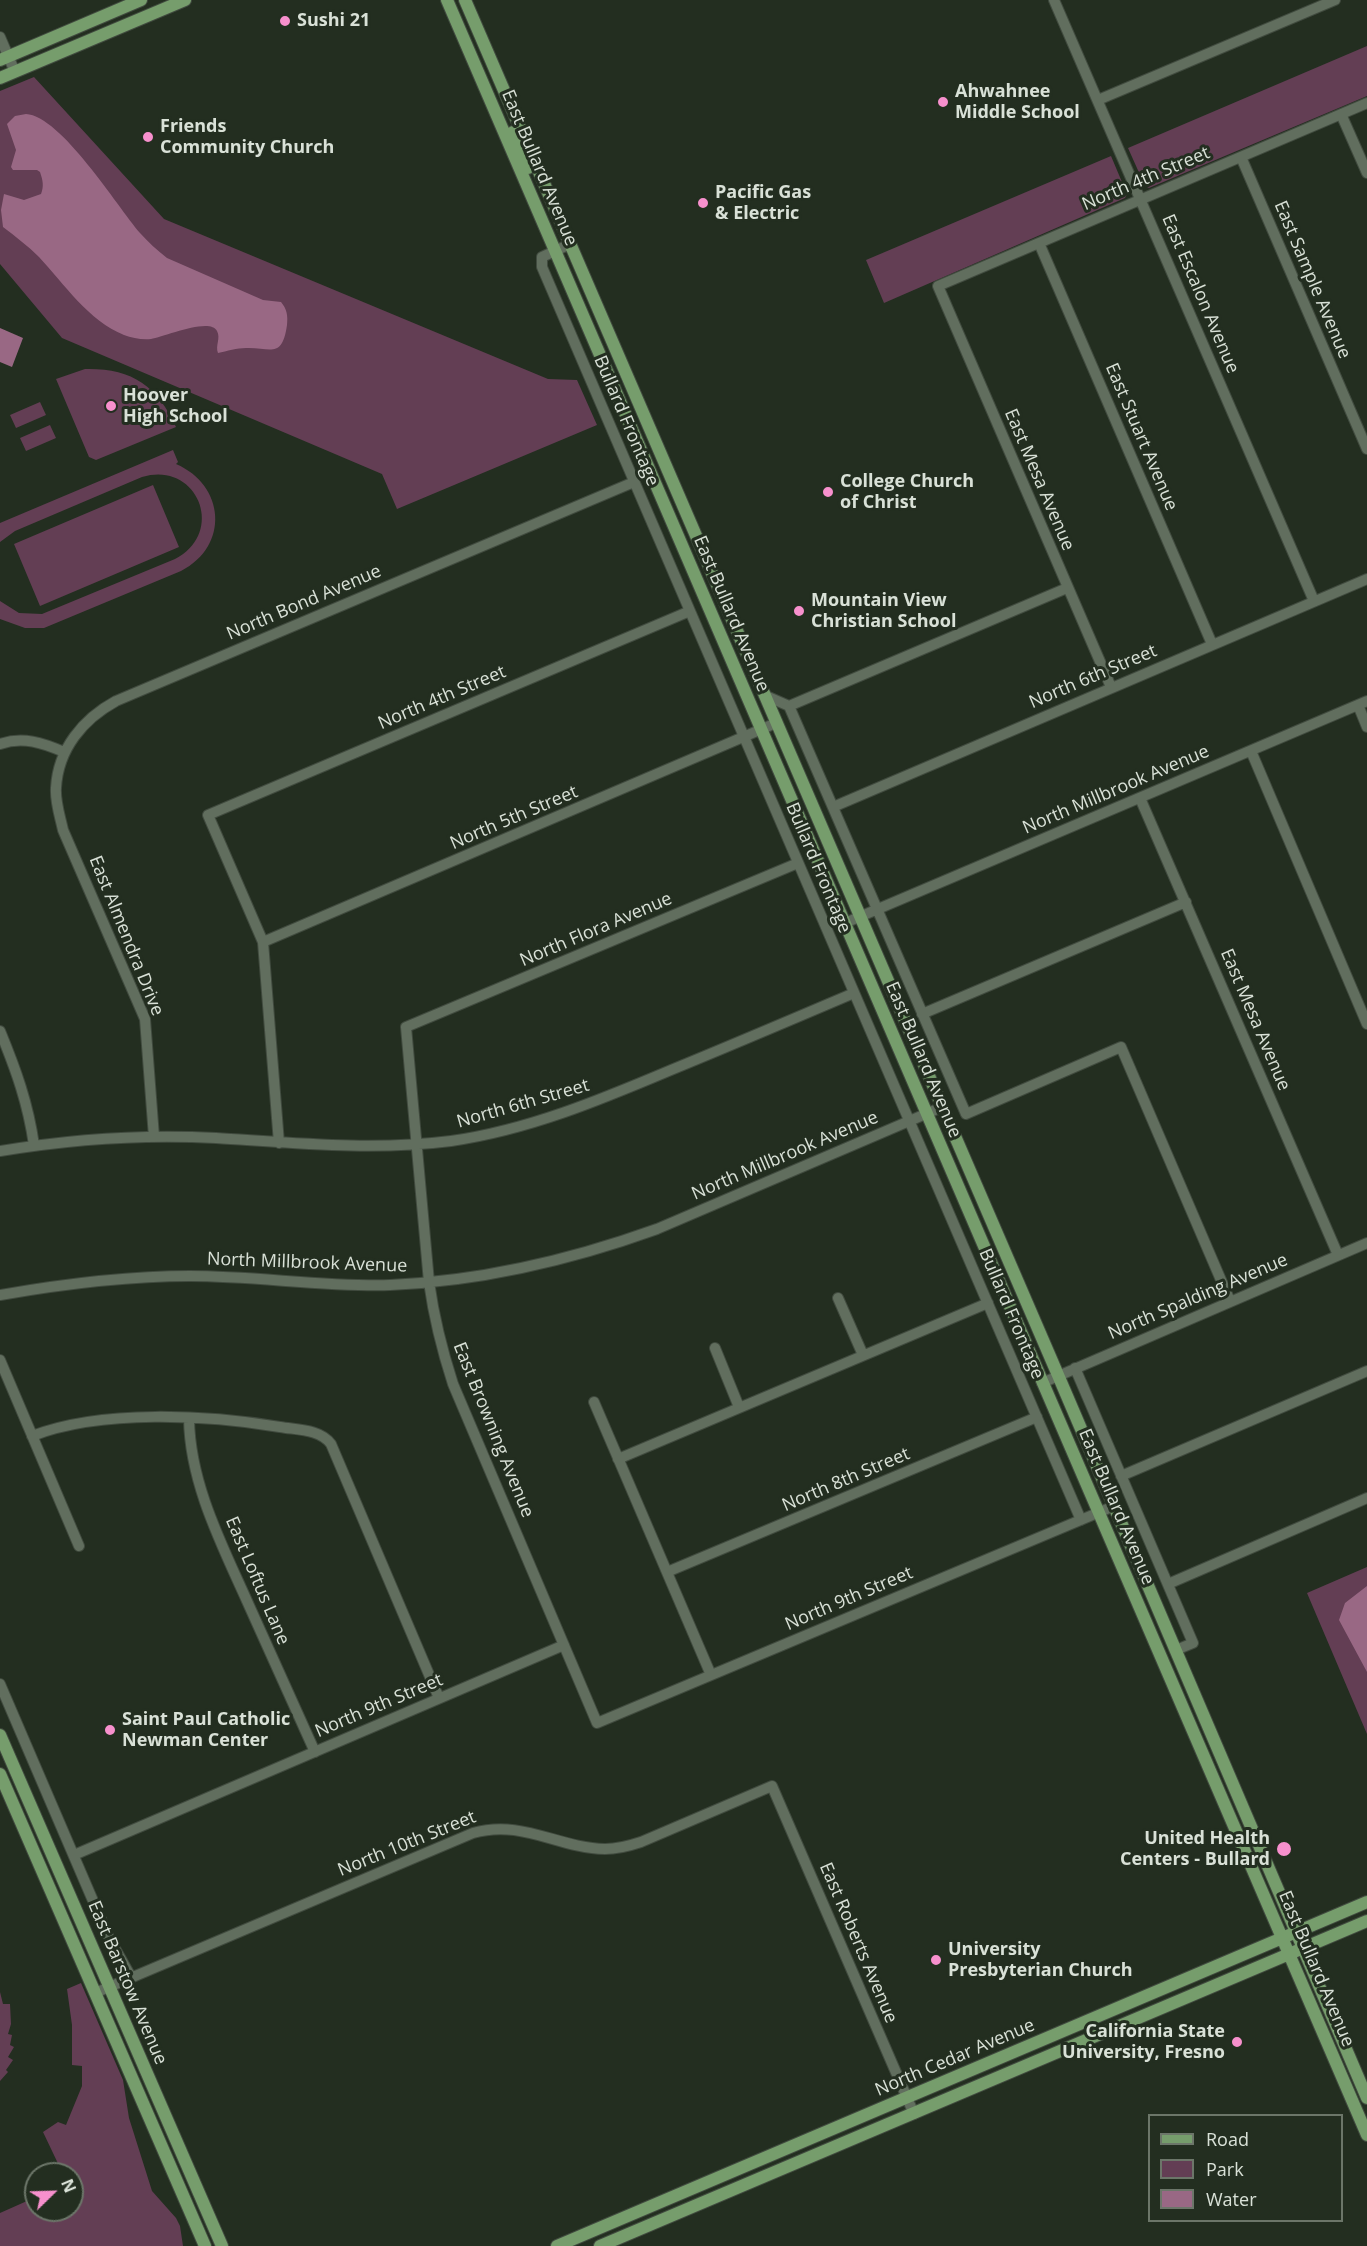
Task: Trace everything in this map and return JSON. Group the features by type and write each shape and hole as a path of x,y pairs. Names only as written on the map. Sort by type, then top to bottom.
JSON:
{"main road":[{"path":"4,58 141,0"},
{"path":"139,19 163,0"},
{"path":"0,78 185,0"},
{"name":"East Bullard Avenue","path":"447,0 1367,2135"},
{"name":"East Bullard Avenue","path":"465,0 1367,2098"},
{"path":"483,85 491,86 496,93 529,169 544,184"},
{"path":"636,440 658,469 678,516 686,522 690,521"},
{"name":"East Barstow Avenue","path":"0,1735 222,2246"},
{"name":"East Barstow Avenue","path":"0,1774 205,2246"},
{"name":"North Cedar Avenue","path":"557,2246 1367,1902"},
{"name":"North Cedar Avenue","path":"600,2246 1367,1921"},
{"path":"628,2234 665,2210 734,2180 739,2175 740,2169"}],"street":[{"name":"East Escalon Avenue","path":"1055,0 1314,601"},
{"path":"1098,100 1335,0"},
{"path":"0,39 4,58 15,72"},
{"name":"North 4th Street","path":"938,286 1367,103"},
{"path":"1341,114 1367,173"},
{"name":"East Sample Avenue","path":"1241,157 1367,449"},
{"name":"East Stuart Avenue","path":"1039,243 1212,644"},
{"path":"555,250 570,244"},
{"name":"Bullard Frontage","path":"555,250 542,257 541,264 1081,1520"},
{"name":"East Mesa Avenue","path":"938,286 1111,687"},
{"name":"North Bond Avenue","path":"64,752 87,721 116,701 634,482"},
{"name":"North 6th Street","path":"833,807 1367,579"},
{"path":"789,706 1067,588"},
{"name":"North 4th Street","path":"263,942 208,815 690,611"},
{"path":"764,694 789,706 966,1114 1121,1047 1230,1301"},
{"path":"1362,703 1367,727"},
{"name":"North Millbrook Avenue","path":"845,923 1362,703"},
{"name":"North 5th Street","path":"263,942 776,723"},
{"path":"0,744 24,740 38,742 64,752"},
{"path":"1251,751 1367,1024"},
{"name":"East Almendra Drive","path":"64,752 56,790 63,830 146,1019 154,1137"},
{"name":"East Mesa Avenue","path":"1140,798 1338,1255"},
{"name":"North Flora Avenue","path":"406,1027 798,863"},
{"path":"922,1014 1186,902"},
{"path":"263,942 279,1143"},
{"name":"North 6th Street","path":"0,1151 95,1138 215,1138 366,1147 453,1140 491,1133 593,1102 854,993"},
{"name":"East Browning Avenue","path":"406,1027 429,1282 435,1322 453,1384 597,1724"},
{"path":"0,1031 19,1077 34,1145"},
{"name":"North Millbrook Avenue","path":"0,1295 51,1286 114,1279 191,1276 345,1285 429,1282 512,1270 609,1247 657,1229 942,1107"},
{"name":"North Spalding Avenue","path":"1042,1383 1367,1243"},
{"path":"838,1298 863,1355"},
{"path":"618,1459 988,1303"},
{"path":"715,1348 739,1407"},
{"path":"0,1360 80,1546"},
{"path":"1075,1368 1192,1643 1176,1650"},
{"path":"1121,1476 1367,1371"},
{"path":"594,1402 711,1676"},
{"name":"North 8th Street","path":"667,1572 1037,1417"},
{"path":"32,1436 69,1425 158,1418 260,1424 326,1437 331,1444 439,1698"},
{"name":"East Loftus Lane","path":"189,1419 191,1452 200,1488 232,1568 315,1752"},
{"path":"1168,1584 1367,1498"},
{"name":"North 9th Street","path":"597,1724 1114,1506"},
{"name":"North 9th Street","path":"74,1855 564,1645"},
{"path":"0,1684 109,1938 130,1977"},
{"name":"North 10th Street","path":"95,1993 488,1828 517,1829 604,1849 620,1848 641,1842 772,1786"},
{"name":"East Roberts Avenue","path":"772,1786 914,2114"}],"green space":[{"path":"1367,46 1367,96 1149,188 1145,186 1128,148"},
{"path":"34,77 164,219 548,379 577,380 597,425 397,509 382,474 62,338 0,264 0,91"},
{"path":"1111,156 1127,194 1125,198 884,303 866,260"},
{"path":"85,369 116,372 141,382 160,400 176,427 96,460 89,457 56,379"},
{"path":"40,402 46,415 16,428 10,415"},
{"path":"50,425 56,438 26,451 20,438"},
{"path":"173,450 178,462 176,464 192,474 204,486 212,500 215,516 214,532 208,547 197,560 181,571 44,628 25,628 0,619 0,601 19,613 42,614 175,559 191,547 200,532 202,517 199,502 190,488 178,479 161,475 142,477 15,531 0,542 0,523"},
{"path":"153,485 179,547 40,606 14,544"},
{"path":"1367,1567 1367,1734 1307,1593"},
{"path":"81,1983 123,2080 129,2118 152,2191 176,2218 180,2226 183,2246 0,2246 0,2213 24,2202 24,2222 84,2222 84,2162 57,2162 43,2132 58,2122 66,2125 82,2086 82,2066 72,2065 72,2025 67,1989"},
{"path":"0,1992 3,2004 10,2004 11,2024 8,2034 12,2035 10,2045 14,2047 8,2057 13,2060 6,2070 8,2072 0,2081"}],"water":[{"path":"26,114 40,119 71,145 140,233 167,258 263,300 281,302 287,316 282,343 268,350 243,348 218,353 218,336 213,327 196,327 144,339 124,335 99,321 39,257 3,227 1,210 4,194 24,200 41,194 43,188 40,172 37,170 13,170 11,167 16,150 7,124 15,116"},
{"path":"0,328 23,338 12,367 0,362"},
{"path":"1367,1586 1367,1672 1339,1620 1345,1603"}],"place":[{"name":"Sushi 21","path":"285,21"},
{"name":"Ahwahnee Middle School","path":"943,102"},
{"name":"Friends Community Church","path":"148,137"},
{"name":"Pacific Gas & Electric","path":"703,203"},
{"name":"Hoover High School","path":"111,406"},
{"name":"College Church of Christ","path":"828,492"},
{"name":"Mountain View Christian School","path":"799,611"},
{"name":"Saint Paul Catholic Newman Center","path":"110,1730"},
{"name":"United Health Centers - Bullard","path":"1284,1849"},
{"name":"University Presbyterian Church","path":"936,1960"},
{"name":"California State University, Fresno","path":"1237,2042"}]}
